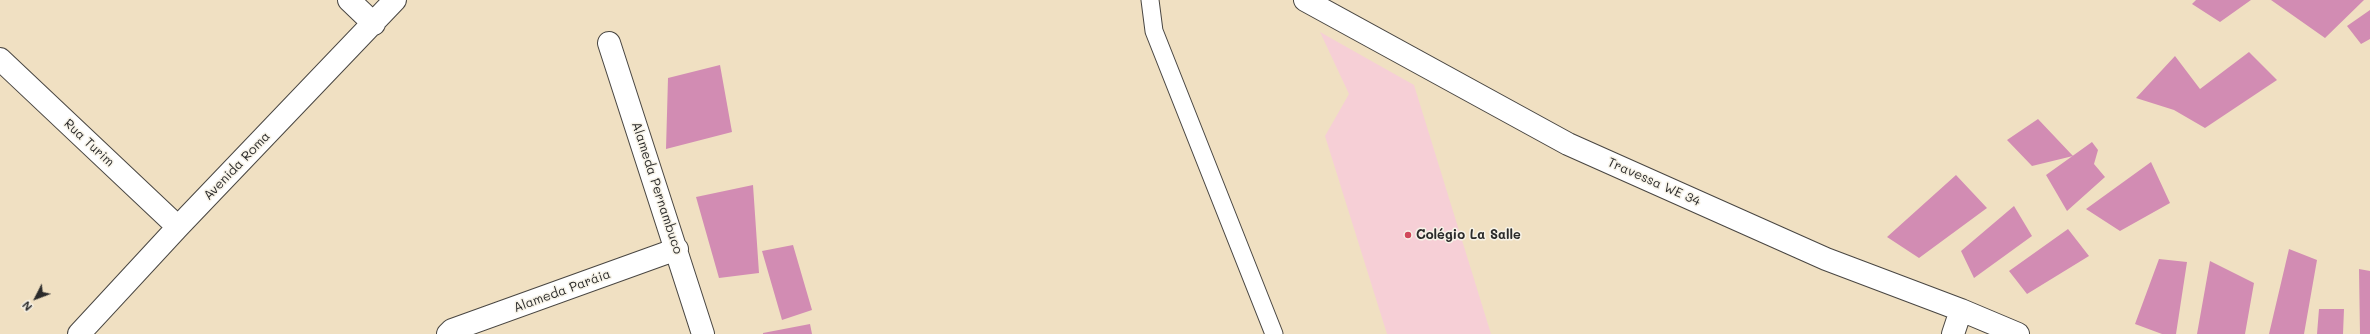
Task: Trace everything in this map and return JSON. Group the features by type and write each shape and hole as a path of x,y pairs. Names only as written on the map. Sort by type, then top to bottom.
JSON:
{"street":[{"path":"349,0 374,24"},
{"name":"Avenida Roma","path":"79,334 178,227 396,0"},
{"name":"Travessa WE 34","path":"1305,0 1568,144 1826,259 1961,310 2018,334"},
{"name":"Alameda Pernambuco","path":"609,43 677,249 703,334"},
{"name":"Rua Turim","path":"0,59 178,227"},
{"name":"Alameda Paráia","path":"448,334 452,330 677,249"},
{"path":"1952,334 1961,310"}],"lane":[{"path":"1150,0 1154,31 1274,334"}],"shaded area":[{"name":"Colégio La Salle","path":"1320,32 1414,85 1491,334 1387,334 1325,136 1349,94"}],"building":[{"path":"2196,0 2251,0 2220,22 2192,4"},
{"path":"2271,0 2364,0 2325,38"},
{"path":"2370,10 2370,39 2361,44 2347,26"},
{"path":"2249,52 2277,80 2205,128 2174,110 2136,98 2175,56 2200,89"},
{"path":"720,65 732,132 666,149 668,78"},
{"path":"2038,119 2073,156 2032,166 2007,140"},
{"path":"2092,142 2098,150 2094,164 2105,177 2067,211 2046,175"},
{"path":"2151,162 2170,203 2120,231 2086,209"},
{"path":"1956,175 1987,208 1919,258 1887,237"},
{"path":"753,185 759,273 719,278 696,197"},
{"path":"2014,206 2032,236 1974,278 1961,251"},
{"path":"2068,229 2089,256 2027,294 2009,271"},
{"path":"793,245 812,310 782,320 762,251"},
{"path":"2289,249 2317,260 2304,334 2269,334"},
{"path":"2159,259 2187,262 2176,334 2162,334 2135,324"},
{"path":"2210,261 2254,283 2245,334 2197,334"},
{"path":"2359,269 2370,271 2370,334 2360,334"},
{"path":"2319,309 2344,309 2343,334 2317,334"},
{"path":"810,324 812,334 763,334 763,333"}],"place":[{"name":"Colégio La Salle","path":"1408,235"}]}
